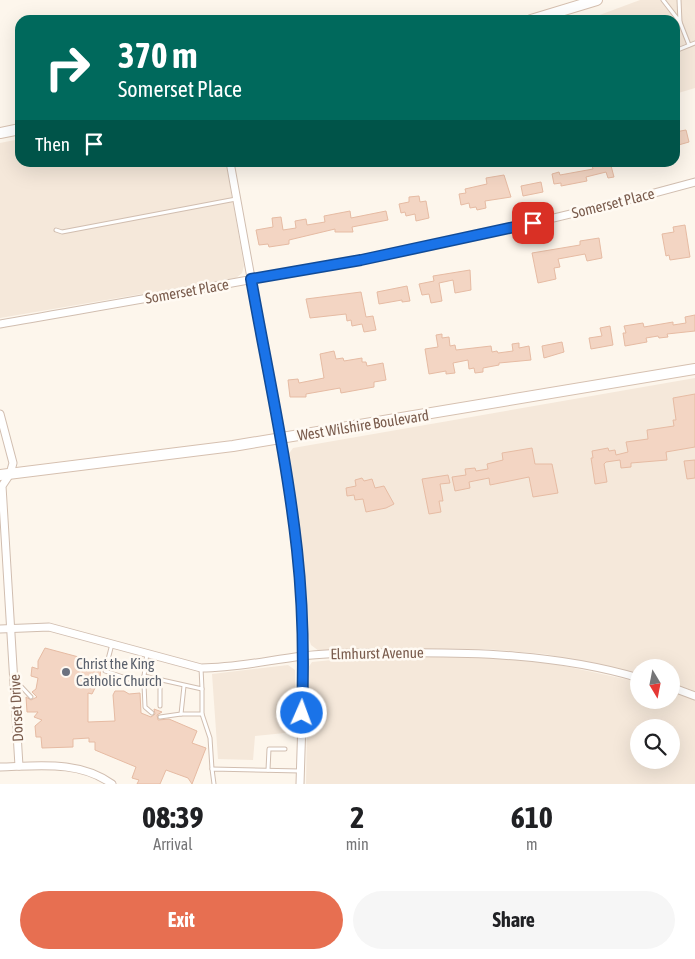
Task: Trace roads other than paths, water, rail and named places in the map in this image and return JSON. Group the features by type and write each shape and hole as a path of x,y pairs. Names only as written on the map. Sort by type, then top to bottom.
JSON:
{"street":[{"path":"550,15 597,0"},
{"path":"0,133 15,130"},
{"path":"231,167 280,439 297,550 304,656 300,784"},
{"name":"Somerset Place","path":"0,324 361,260 515,227 695,182"},
{"name":"West Wilshire Boulevard","path":"5,475 146,459 280,439 695,369"},
{"name":"Dorset Drive","path":"0,414 13,463 5,475 2,486 19,766"},
{"name":"Elmhurst Avenue","path":"0,629 49,627 202,668 240,666 304,656 438,652 489,653 562,661 630,676"},
{"path":"680,690 695,696"},
{"path":"0,767 66,766 83,770 112,784"}],"lane":[{"path":"663,0 675,15"},
{"path":"679,0 680,15"},
{"path":"680,22 689,45"},
{"path":"680,49 695,43"},
{"path":"56,230 62,232 237,199"},
{"path":"112,644 105,671 144,684"},
{"path":"147,653 144,676 145,707 152,713"},
{"path":"202,668 202,714 210,738 214,784"},
{"path":"144,676 202,690"},
{"path":"14,679 31,697"},
{"path":"160,680 160,706"},
{"path":"182,714 184,686"},
{"path":"160,717 202,714"},
{"path":"268,770 269,749 285,749"},
{"path":"212,769 300,771"}],"place":[{"name":"Christ the King Catholic Church","path":"66,672"}]}
